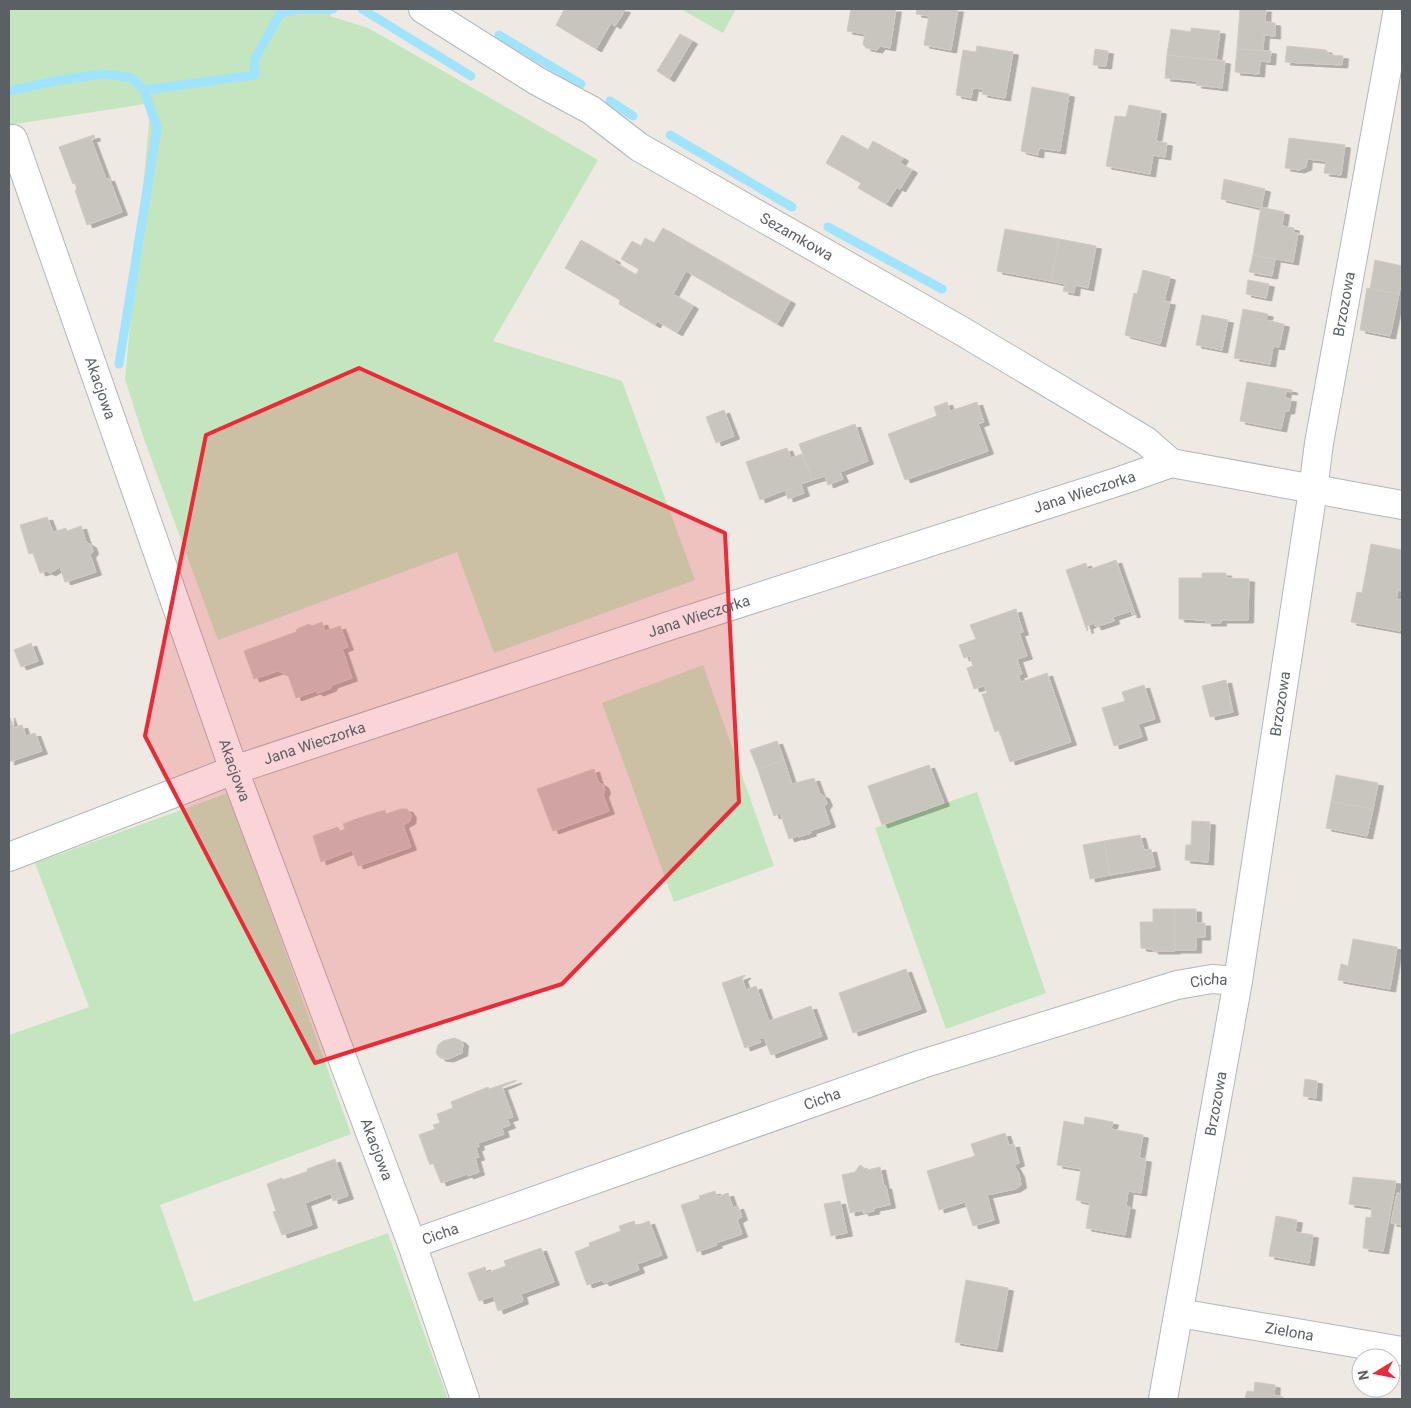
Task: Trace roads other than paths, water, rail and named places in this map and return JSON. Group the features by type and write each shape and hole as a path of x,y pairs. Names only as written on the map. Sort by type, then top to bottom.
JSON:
{"street":[{"name":"Sezamkowa","path":"423,9 537,82 591,110 639,147 960,330 1146,441 1171,463"},
{"name":"Brzozowa","path":"1163,1399 1238,981 1319,443 1398,9"},
{"name":"Akacjowa","path":"12,139 234,770 412,1244 465,1399"},
{"path":"1171,463 1402,505"},
{"name":"Jana Wieczorka","path":"9,857 234,770 1171,463"},
{"name":"Cicha","path":"412,1244 932,1061 1177,985 1212,979 1238,981"},
{"name":"Zielona","path":"1178,1313 1402,1351"}],"waterway":[{"path":"144,90 255,75 254,60 280,14 298,9 333,9"},
{"path":"362,9 471,76"},
{"path":"499,35 581,84"},
{"path":"9,91 60,80 104,74 132,78 144,90 157,128 119,364"},
{"path":"610,101 633,116"},
{"path":"670,135 792,207"},
{"path":"828,227 942,289"}]}
